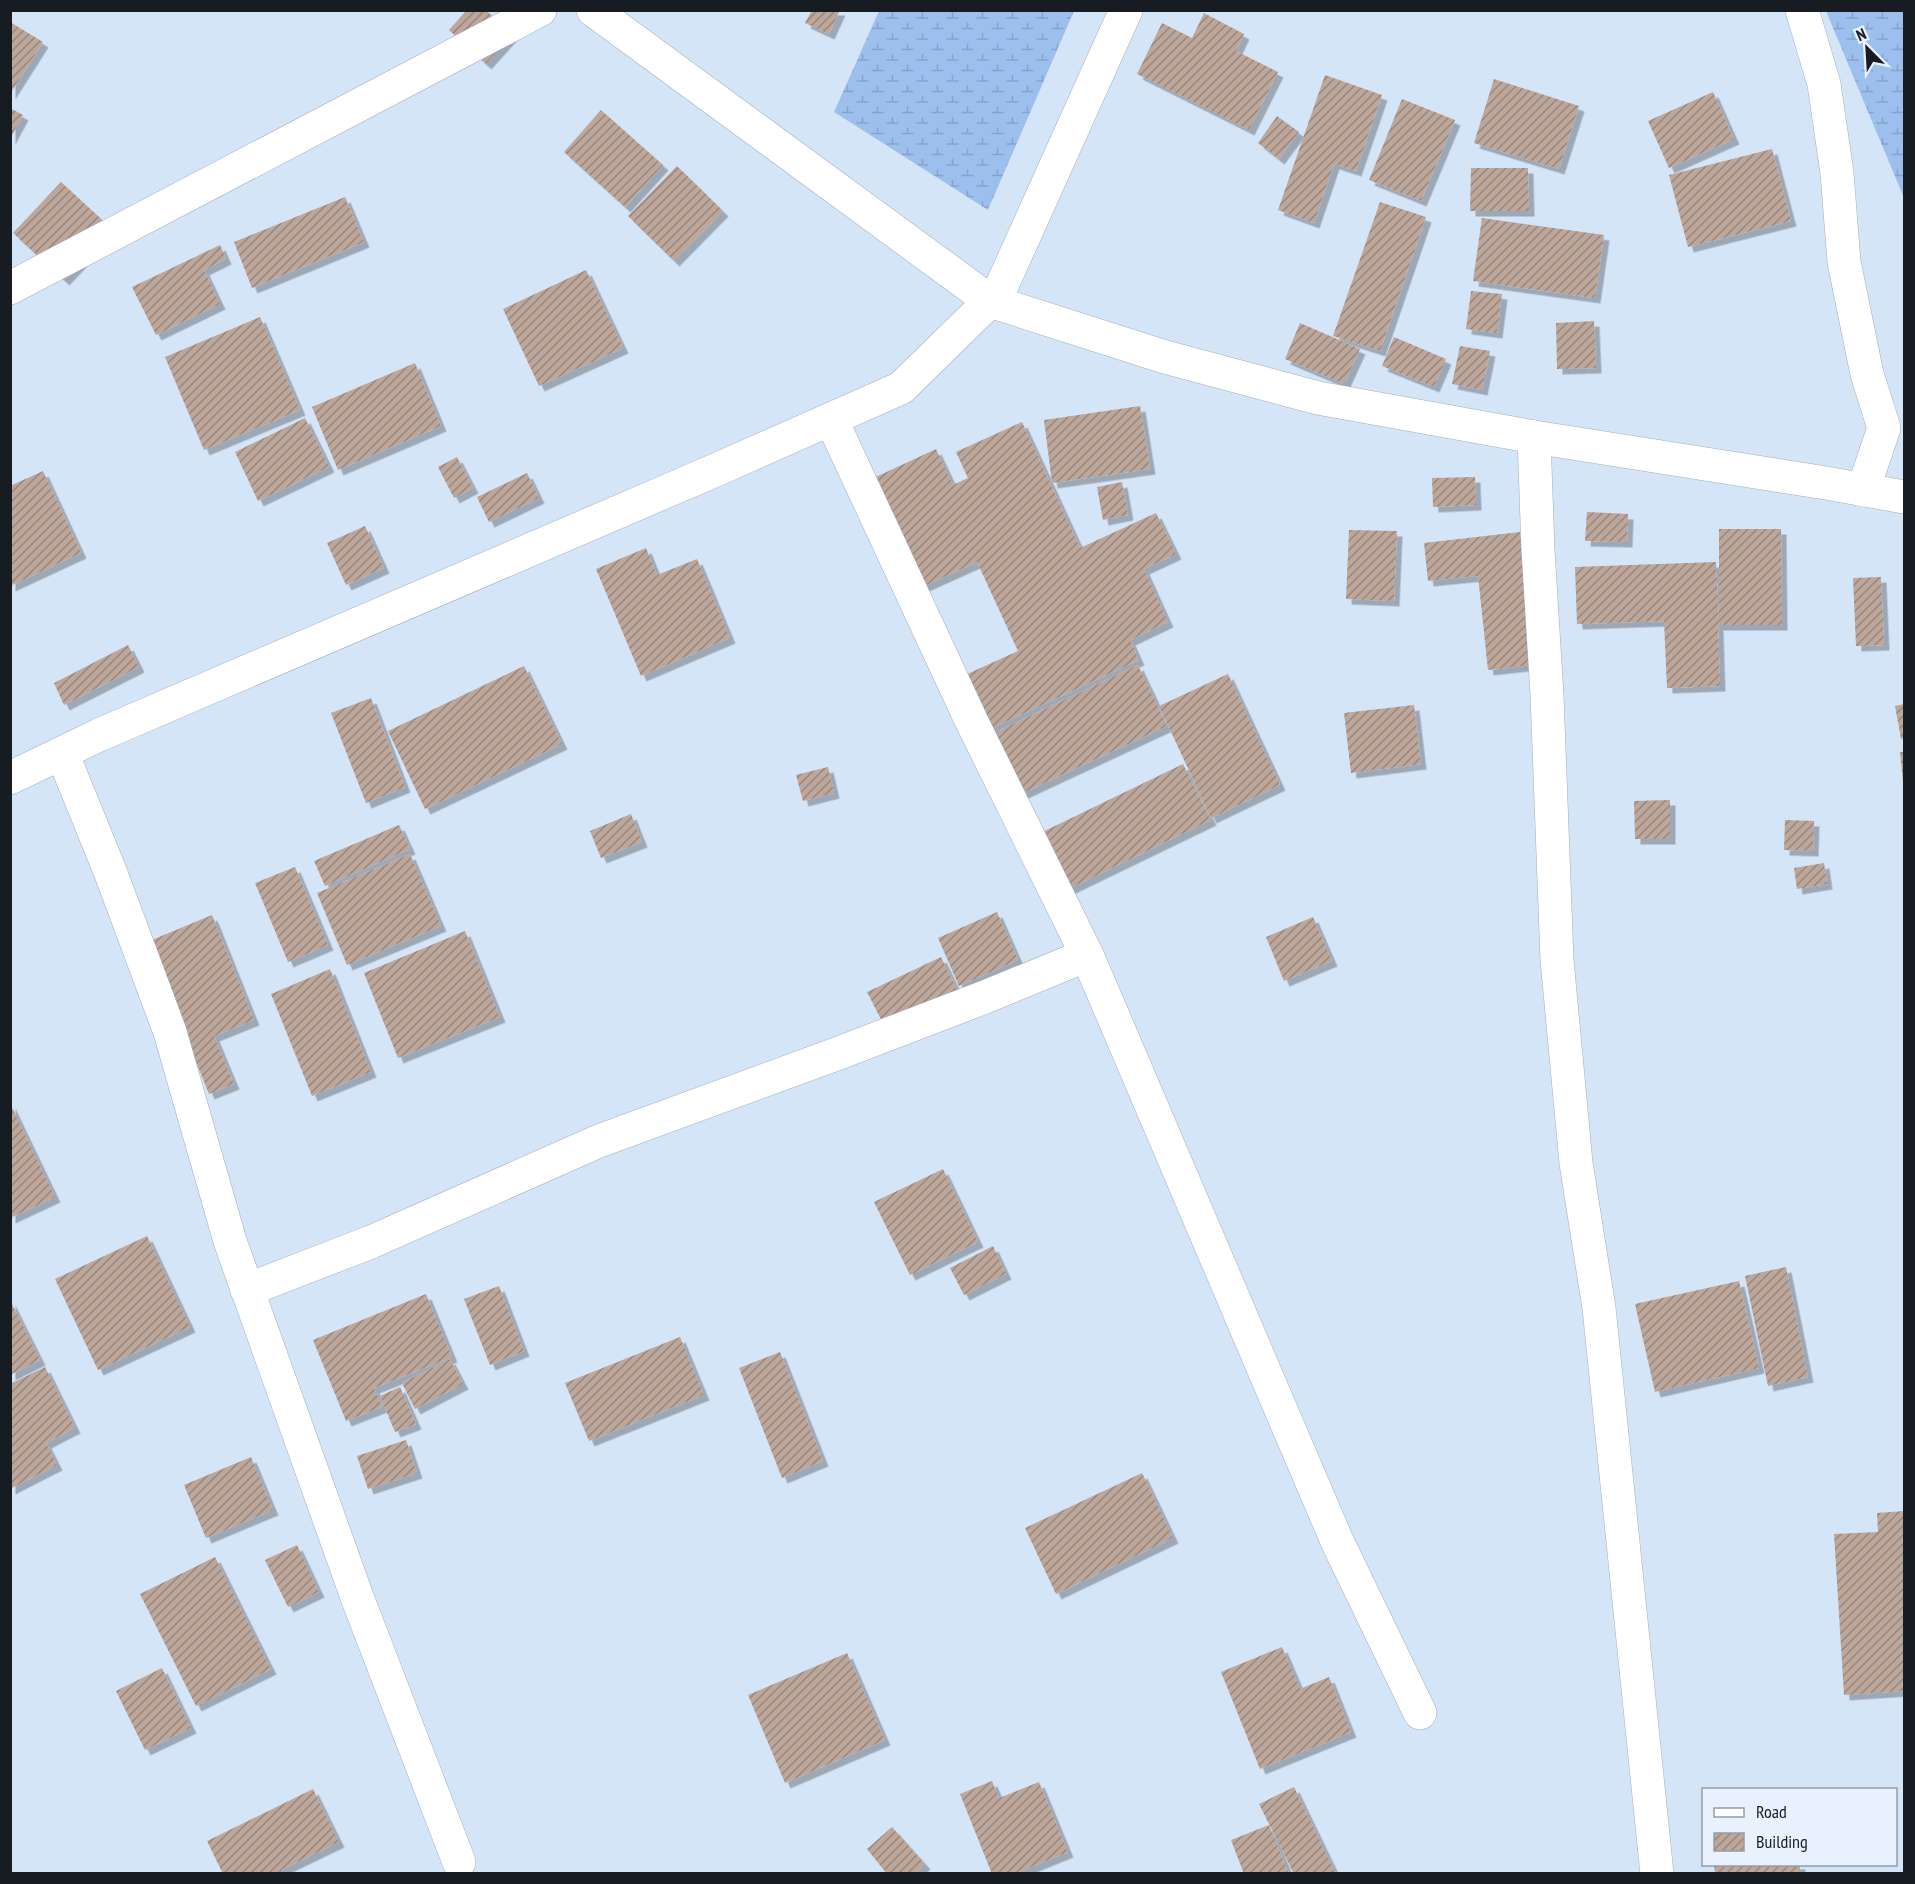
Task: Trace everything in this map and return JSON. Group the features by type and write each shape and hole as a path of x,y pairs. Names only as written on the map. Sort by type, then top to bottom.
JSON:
{"street":[{"path":"10,288 540,10"},
{"path":"593,10 990,301 1165,357 1318,398 1534,437 1905,497"},
{"path":"10,778 110,731 901,388 999,292 1126,10"},
{"path":"1802,10 1824,84 1837,173 1844,262 1867,374 1884,428 1863,490"},
{"path":"831,419 971,720 1087,955 1337,1540 1420,1713"},
{"path":"1534,437 1557,960 1576,1163 1599,1308 1657,1874"},
{"path":"62,753 110,871 170,1032 230,1241 357,1598 459,1862"},
{"path":"248,1290 371,1242 599,1141 870,1041 1087,955"}],"green space":[{"path":"879,11 1074,11 988,210 834,112"},
{"path":"1826,11 1904,11 1904,198"}],"building":[{"path":"467,10 486,10 512,35 486,64 449,30"},
{"path":"812,10 840,10 829,34 805,23"},
{"path":"1204,13 1244,34 1236,51 1278,72 1249,130 1137,74 1162,23 1192,38"},
{"path":"10,22 43,42 10,94"},
{"path":"1325,75 1382,95 1356,171 1334,164 1314,223 1278,210"},
{"path":"1494,79 1579,106 1559,169 1474,143"},
{"path":"1713,92 1734,139 1669,168 1648,121"},
{"path":"1402,99 1455,120 1421,201 1369,180"},
{"path":"10,108 23,115 10,139"},
{"path":"601,110 663,165 625,207 564,152"},
{"path":"1277,116 1299,132 1279,159 1258,143"},
{"path":"1772,149 1791,221 1688,247 1669,175"},
{"path":"677,166 723,211 674,261 628,216"},
{"path":"1471,168 1528,168 1529,211 1470,211"},
{"path":"61,182 112,229 64,280 13,233"},
{"path":"345,197 364,242 252,288 234,242"},
{"path":"1380,202 1426,217 1380,351 1333,336"},
{"path":"1482,218 1604,235 1595,298 1473,281"},
{"path":"220,245 226,259 204,270 220,304 156,335 132,287"},
{"path":"586,270 623,348 539,386 503,309"},
{"path":"1471,291 1502,294 1497,333 1466,329"},
{"path":"260,317 300,410 204,450 165,357"},
{"path":"1594,321 1596,368 1557,369 1556,323"},
{"path":"1300,323 1360,349 1344,384 1285,359"},
{"path":"1394,337 1446,359 1434,387 1382,366"},
{"path":"1460,346 1490,351 1482,390 1452,384"},
{"path":"415,363 441,426 338,470 312,407"},
{"path":"1140,406 1150,469 1052,483 1044,420"},
{"path":"305,418 329,467 258,501 235,452"},
{"path":"1022,422 1080,548 1156,513 1176,554 1144,569 1168,622 1130,640 1139,660 979,734 954,680 1018,651 977,562 915,590 865,482 936,449 953,485 968,478 956,452"},
{"path":"457,457 473,488 454,498 438,467"},
{"path":"43,471 81,553 10,586 10,486"},
{"path":"527,473 539,498 489,522 477,497"},
{"path":"1475,477 1476,505 1433,507 1432,478"},
{"path":"1122,482 1128,515 1103,520 1097,487"},
{"path":"1587,512 1628,514 1627,542 1585,541"},
{"path":"365,526 384,568 346,585 327,543"},
{"path":"1719,529 1781,529 1782,625 1718,625 1720,686 1667,688 1664,621 1577,624 1575,567 1716,562 1719,622"},
{"path":"1349,530 1397,531 1394,601 1346,599"},
{"path":"1520,532 1534,665 1488,670 1478,576 1428,581 1424,543"},
{"path":"646,548 657,575 697,559 730,638 641,676 596,569"},
{"path":"1881,577 1884,645 1856,646 1853,578"},
{"path":"128,645 139,667 64,705 54,683"},
{"path":"1138,665 1167,726 1010,799 981,739"},
{"path":"524,666 562,744 425,809 388,731"},
{"path":"1228,674 1280,785 1211,818 1159,706"},
{"path":"371,698 405,787 366,803 331,713"},
{"path":"1904,704 1904,738 1901,739 1895,706"},
{"path":"1414,705 1421,764 1351,773 1344,713"},
{"path":"1900,752 1904,752 1904,782 1903,782"},
{"path":"1183,764 1211,820 1054,896 1026,840"},
{"path":"828,767 834,793 803,801 796,775"},
{"path":"1670,800 1670,839 1635,839 1634,801"},
{"path":"631,814 642,842 601,858 590,831"},
{"path":"1785,820 1814,821 1813,851 1784,850"},
{"path":"399,825 410,849 325,886 314,861"},
{"path":"410,854 441,926 347,965 317,893"},
{"path":"1824,863 1827,884 1797,889 1794,868"},
{"path":"295,867 328,945 288,962 255,883"},
{"path":"997,912 1018,960 959,986 938,938"},
{"path":"212,915 254,1020 214,1036 234,1084 209,1094 147,942"},
{"path":"1313,917 1332,961 1284,981 1266,937"},
{"path":"465,931 500,1017 398,1058 364,973"},
{"path":"941,957 960,996 887,1031 867,992"},
{"path":"330,969 371,1072 312,1096 271,994"},
{"path":"10,1103 55,1197 10,1218"},
{"path":"943,1169 978,1242 910,1275 874,1202"},
{"path":"147,1236 190,1327 98,1370 55,1279"},
{"path":"993,1246 1006,1274 964,1295 950,1268"},
{"path":"1786,1267 1808,1377 1768,1386 1745,1276"},
{"path":"1739,1281 1759,1368 1655,1392 1635,1304"},
{"path":"499,1286 524,1351 490,1365 464,1299"},
{"path":"426,1294 452,1357 374,1388 382,1407 346,1421 313,1340"},
{"path":"10,1300 40,1360 10,1375"},
{"path":"680,1337 704,1395 589,1441 565,1383"},
{"path":"780,1352 823,1461 782,1478 739,1368"},
{"path":"450,1359 463,1384 415,1409 402,1383"},
{"path":"45,1367 75,1428 46,1443 57,1465 10,1489 10,1384"},
{"path":"400,1387 416,1424 395,1432 380,1396"},
{"path":"406,1440 417,1473 368,1489 357,1456"},
{"path":"251,1457 273,1510 206,1538 184,1485"},
{"path":"1142,1473 1173,1538 1056,1594 1025,1528"},
{"path":"1904,1511 1904,1691 1844,1695 1834,1534 1878,1532 1877,1513"},
{"path":"297,1545 319,1592 288,1607 265,1560"},
{"path":"215,1557 271,1669 196,1706 140,1594"},
{"path":"1282,1647 1300,1689 1329,1677 1351,1732 1260,1769 1221,1672"},
{"path":"847,1653 885,1740 785,1783 748,1695"},
{"path":"162,1668 191,1728 145,1750 116,1691"},
{"path":"992,1781 999,1798 1039,1782 1068,1852 1014,1874 992,1874 960,1794"},
{"path":"1294,1787 1336,1874 1294,1874 1259,1804"},
{"path":"313,1789 339,1842 281,1870 283,1874 223,1874 207,1841"},
{"path":"1269,1825 1289,1874 1244,1874 1231,1840"},
{"path":"892,1827 925,1864 914,1874 887,1874 867,1849"},
{"path":"1714,1866 1800,1866 1800,1874 1715,1874"}]}
